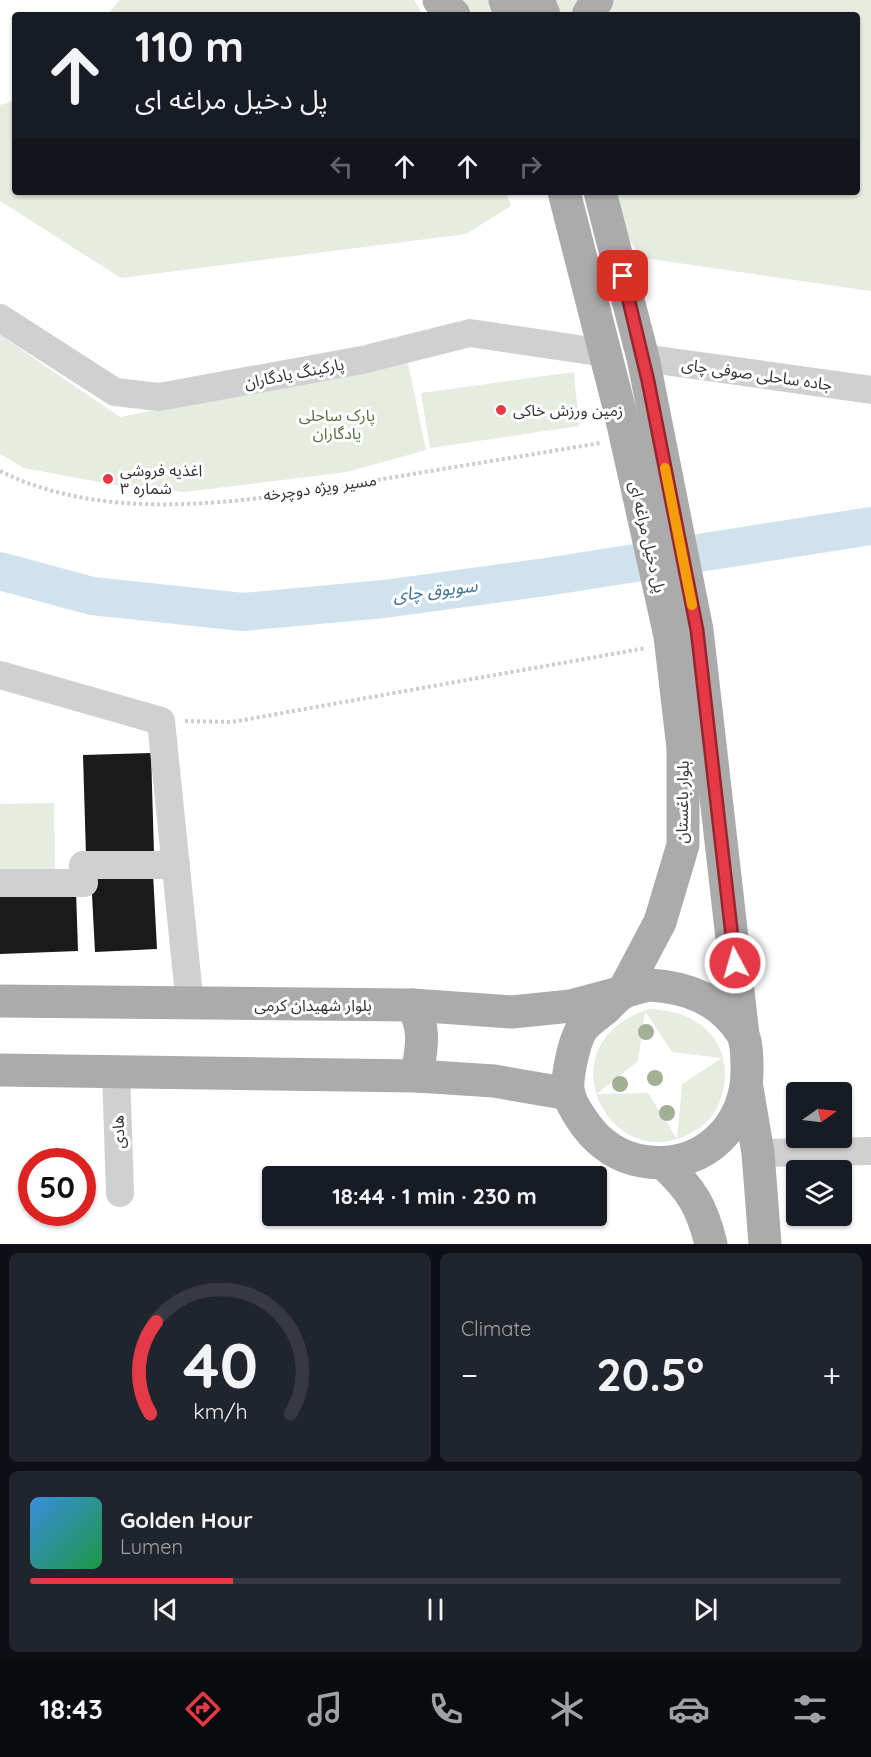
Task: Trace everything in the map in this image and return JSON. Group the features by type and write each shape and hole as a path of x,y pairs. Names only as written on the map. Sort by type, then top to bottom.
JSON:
{"main road":[{"path":"439,0 451,12"},
{"path":"565,195 623,425"},
{"path":"601,195 643,358"},
{"name":"پل دخیل مراغه ای","path":"643,358 657,428 672,638"},
{"name":"پل دخیل مراغه ای","path":"623,425 672,638"},
{"name":"بلوار باغستان","path":"623,992 660,922 683,845 683,748 672,638"},
{"name":"بلوار باغستان","path":"672,638 743,1035"},
{"path":"747,1088 738,1117 719,1141 693,1157 664,1164 637,1161 613,1151 593,1134 568,1094 572,1056 582,1029 623,992 649,985 676,987 693,993 723,1012 743,1035 747,1088 758,1153 765,1244"},
{"name":"بلوار شهیدان کرمی","path":"0,1001 190,1005 412,1005 512,1012 571,1006 623,992"},
{"path":"412,1005 422,1021 417,1076"},
{"path":"0,1070 417,1076 494,1081 568,1094"},
{"path":"664,1164 682,1181 703,1212 711,1244"}],"street":[{"name":"پارکینگ یادگاران","path":"0,318 115,392 159,397 362,360 470,333 605,353"},
{"name":"جاده ساحلی صوفی چای","path":"643,358 871,390"},
{"path":"0,675 161,721 190,1005"},
{"path":"0,883 84,883 83,865 176,865"},
{"name":"هادی","path":"116,1071 120,1193"},
{"path":"758,1153 871,1151"}],"path":[{"name":"مسیر ویژه دوچرخه","path":"0,471 71,497 130,504 188,503 290,493 610,441 623,425"},
{"path":"161,721 232,722 672,638"}],"green space":[{"path":"120,0 414,0 421,12 110,12"},
{"path":"425,0 871,0 871,291 644,258 591,195 860,195 860,12 435,12"},
{"path":"12,101 12,195 507,195 511,206 466,234 121,278 0,201 0,105"},
{"name":"پارک ساحلی یادگاران","path":"0,335 120,417 316,378 408,363 426,450 347,472 185,492 115,485 24,468 0,454"},
{"name":"زمین ورزش خاکی","path":"574,372 579,426 430,448 421,393"},
{"path":"54,803 55,872 0,873 0,804"},
{"path":"649,1009 669,1011 687,1017 702,1026 713,1037 721,1051 725,1068 724,1086 718,1106 706,1123 689,1134 677,1137 682,1084 722,1058 672,1052 645,1011"},
{"path":"645,1011 638,1061 597,1094 593,1075 599,1049 617,1026"},
{"path":"648,1093 676,1138 660,1142 634,1137 613,1122 598,1100 597,1094"}],"building":[{"path":"151,753 154,853 86,855 83,755"},
{"path":"153,873 157,949 95,952 91,876"},
{"path":"76,890 78,951 0,954 0,893"}],"waterway":[{"name":"سویوق چای","path":"0,571 92,596 243,612 384,599 546,577 871,526"}],"slow traffic":[{"path":"665,468 692,605"}],"place":[{"name":"زمین ورزش خاکی","path":"501,410"},
{"name":"اغذیه فروشی شماره ۳","path":"108,479"}],"route":[{"path":"623,276 648,381 697,630 735,963"}]}
